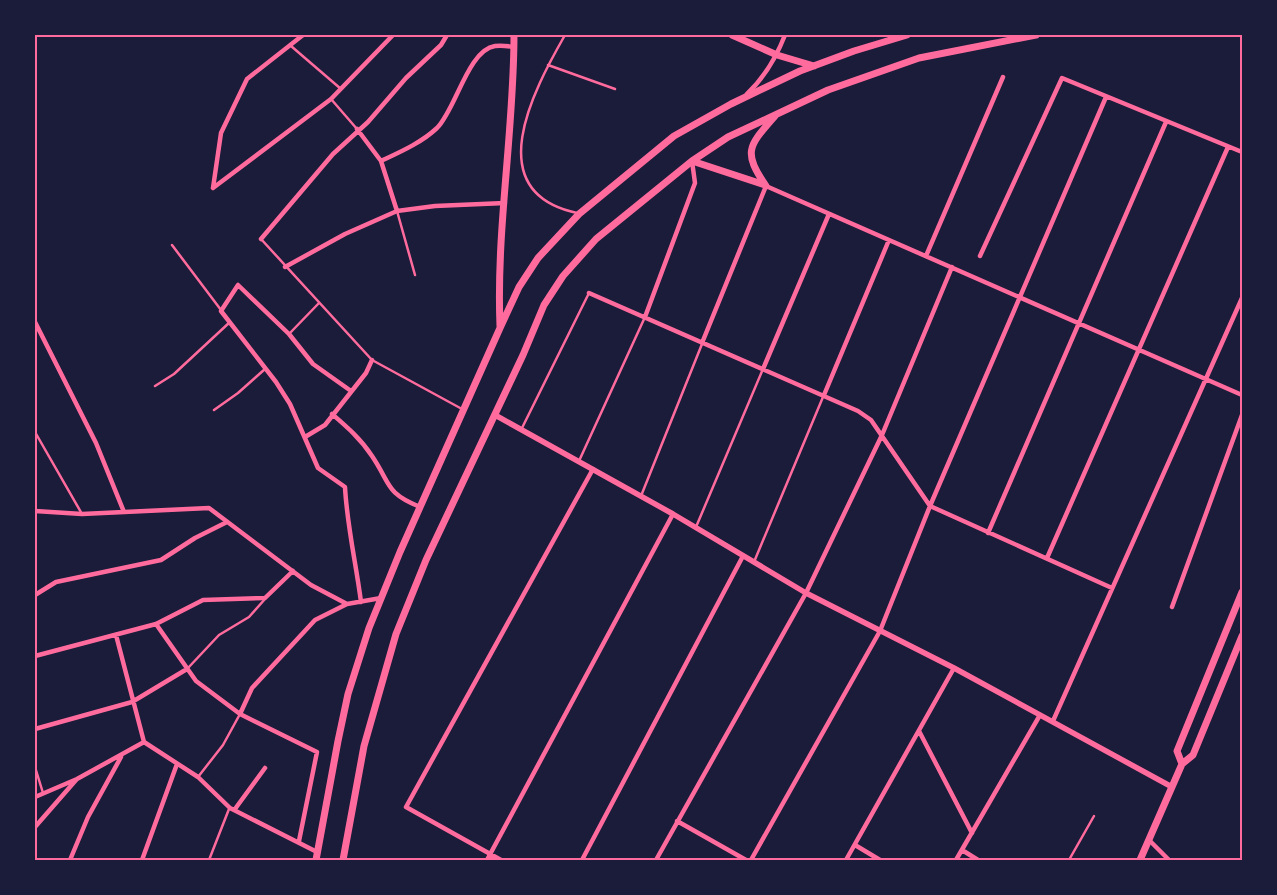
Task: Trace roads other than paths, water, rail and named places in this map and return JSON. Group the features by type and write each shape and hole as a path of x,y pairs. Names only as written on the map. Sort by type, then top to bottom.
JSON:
{"main road":[{"path":"500,328 498,270 514,85 514,35"},
{"path":"732,35 777,55 814,66"},
{"path":"317,856 348,694 369,628 420,507 500,328 519,287 538,258 579,214 674,136 744,98 814,66 907,35"},
{"path":"343,860 364,746 396,634 426,560 523,355 544,305 563,276 596,239 692,161 728,137 828,90 919,58 1036,35"},
{"path":"766,186 753,168 750,156 758,136 778,112"},
{"path":"692,161 766,186"},
{"path":"1182,764 1177,751 1242,592"},
{"path":"1140,860 1182,764 1193,755 1242,636"}],"street":[{"path":"303,35 247,79 220,133 213,188 330,99 393,35"},
{"path":"261,239 333,154 357,130 368,122 406,78 441,46 447,35"},
{"path":"744,98 763,79 777,55 785,35"},
{"path":"381,161 410,148 437,128 454,105 465,78 478,56 494,46 514,47"},
{"path":"926,256 1003,77"},
{"path":"980,256 1062,78 1242,152"},
{"path":"751,860 880,631 930,506 1106,97"},
{"path":"988,533 1166,122"},
{"path":"357,130 381,161 398,211"},
{"path":"1047,558 1228,147"},
{"path":"645,317 695,183 692,161"},
{"path":"702,343 766,186 1242,396"},
{"path":"285,267 345,234 398,211 435,206 505,203"},
{"path":"763,369 829,214"},
{"path":"824,396 889,240"},
{"path":"656,860 806,593 882,435 952,267"},
{"path":"351,391 313,364 289,334 238,285 221,311 231,321 290,404 318,468 345,487 346,520 357,566 361,602"},
{"path":"589,293 858,411 870,420 882,435 930,506 1112,588"},
{"path":"1052,721 1242,298"},
{"path":"35,322 96,442 124,512"},
{"path":"305,437 324,425 366,374 372,360"},
{"path":"332,414 355,433 373,457 383,478 400,499 420,507"},
{"path":"495,415 673,514 806,593 954,668 1172,787"},
{"path":"1172,607 1242,415"},
{"path":"501,860 406,807 593,469"},
{"path":"35,511 82,514 209,508 311,585 347,604"},
{"path":"486,860 673,514"},
{"path":"35,595 56,582 161,560 195,538 227,522"},
{"path":"582,860 743,556"},
{"path":"35,656 156,624 203,600 265,598 293,571"},
{"path":"240,714 252,688 316,620 347,604 381,598"},
{"path":"156,624 196,681 240,714 318,752 299,841"},
{"path":"116,635 144,742 198,777 232,808 299,841 317,856"},
{"path":"846,860 954,668"},
{"path":"35,729 132,702 187,669"},
{"path":"956,860 1040,715"},
{"path":"919,731 972,833"},
{"path":"35,796 77,779 122,756 144,742"},
{"path":"70,860 88,818 122,756"},
{"path":"142,860 177,764"},
{"path":"232,808 266,768"},
{"path":"35,827 77,779"},
{"path":"678,821 746,860"},
{"path":"1148,840 1169,860"},
{"path":"855,845 880,860"},
{"path":"962,850 978,860"}],"lane":[{"path":"564,35 531,100 523,127 520,156 526,179 540,198 558,209 579,214"},
{"path":"291,46 341,89"},
{"path":"548,64 615,89"},
{"path":"330,99 357,130"},
{"path":"398,211 415,276"},
{"path":"261,239 372,360 464,410"},
{"path":"172,245 221,311"},
{"path":"521,430 589,293"},
{"path":"289,334 319,303"},
{"path":"579,461 645,317"},
{"path":"155,386 174,374 231,321"},
{"path":"640,496 702,343"},
{"path":"214,410 238,393 266,369"},
{"path":"696,528 763,369"},
{"path":"754,562 824,396"},
{"path":"35,432 82,514"},
{"path":"187,669 219,636 249,617 265,598"},
{"path":"198,777 222,745 240,714"},
{"path":"35,767 43,794"},
{"path":"209,860 232,808"},
{"path":"1069,860 1094,816"}]}
